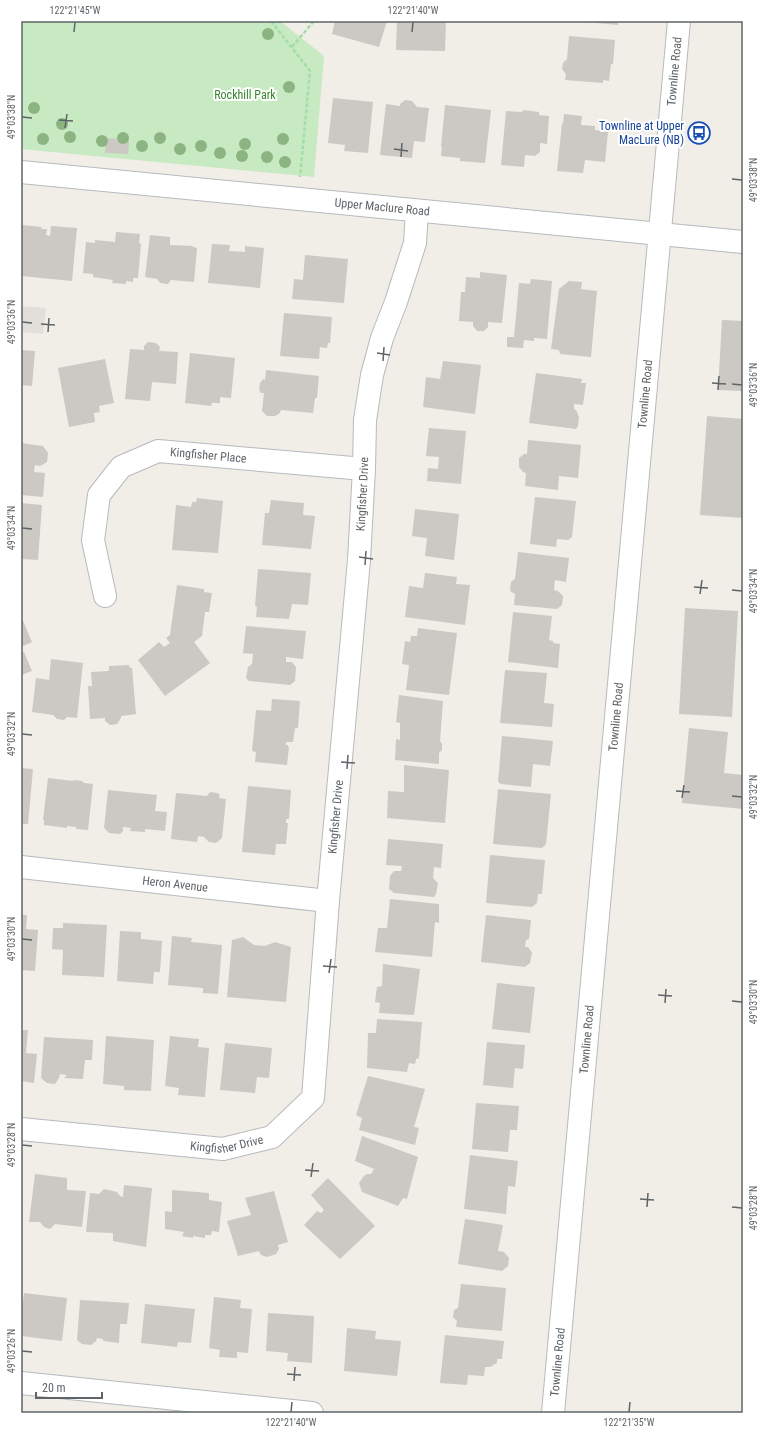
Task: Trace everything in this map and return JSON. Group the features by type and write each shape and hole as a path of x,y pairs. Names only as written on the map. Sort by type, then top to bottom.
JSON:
{"street":[{"name":"Townline Road","path":"553,1413 679,21"},
{"name":"Upper Maclure Road","path":"21,172 743,242"},
{"name":"Kingfisher Drive","path":"21,1129 223,1149 272,1137 313,1098 328,902 359,560 365,420 372,375 382,338 396,302 415,243 417,211"},
{"name":"Kingfisher Place","path":"105,596 93,540 99,495 121,467 158,451 364,469"},
{"name":"Heron Avenue","path":"21,867 328,902"},
{"path":"21,1383 312,1413"}],"path":[{"path":"272,21 310,71 299,198"},
{"path":"292,47 314,21"}],"shaded area":[{"path":"21,306 46,308 43,334 21,332"}],"green space":[{"name":"Rockhill Park","path":"21,21 280,21 324,56 314,177 21,149"}],"building":[{"path":"335,21 387,21 379,47 332,34"},
{"path":"397,21 446,21 445,51 396,50"},
{"path":"618,21 618,25 585,22"},
{"path":"569,36 615,40 613,64 611,64 609,81 603,80 603,83 565,80 566,74 562,69 563,63 567,59"},
{"path":"333,98 373,102 368,153 344,151 345,145 328,143"},
{"path":"405,100 412,101 417,107 429,108 425,142 414,141 412,158 380,155 386,104 400,106 400,104"},
{"path":"445,105 491,110 485,163 460,161 460,158 441,156"},
{"path":"523,110 539,112 539,115 549,116 547,144 540,143 540,152 535,156 525,155 524,167 501,165 506,111 522,112"},
{"path":"564,114 582,116 581,125 595,126 595,130 608,132 605,162 585,160 583,173 557,171"},
{"path":"106,138 129,140 128,154 105,153"},
{"path":"22,225 42,227 41,229 47,229 46,235 50,236 51,226 77,228 72,281 21,276"},
{"path":"116,232 140,234 139,243 141,244 138,278 133,278 133,282 126,281 126,284 112,283 113,280 93,277 93,274 83,273 86,242 95,243 95,240 115,242"},
{"path":"150,235 170,237 170,245 193,246 197,248 194,282 171,280 168,284 160,283 157,279 145,277"},
{"path":"212,244 230,245 229,251 245,252 245,246 264,248 260,288 208,283"},
{"path":"305,255 348,259 344,303 292,299 294,279 303,280"},
{"path":"480,272 507,275 502,323 488,322 488,327 484,331 477,331 473,326 473,322 459,321 461,292 465,292 466,277 480,278"},
{"path":"531,279 552,281 547,339 534,338 534,341 524,340 523,348 507,347 507,337 514,337 519,283 530,284"},
{"path":"569,281 582,282 581,289 597,291 591,357 560,354 559,350 551,349 559,289"},
{"path":"284,313 332,317 330,343 328,343 327,348 320,347 319,359 280,356"},
{"path":"722,320 743,321 743,391 718,390"},
{"path":"148,342 156,343 160,347 159,351 178,352 176,384 152,382 150,401 125,399 130,349 144,350 144,346"},
{"path":"21,350 35,351 32,386 21,385"},
{"path":"190,353 235,358 231,398 220,397 220,403 212,403 211,406 185,403"},
{"path":"105,359 114,403 99,406 100,412 94,413 95,422 69,427 58,368"},
{"path":"443,361 481,365 475,414 423,407 426,377 440,379"},
{"path":"266,370 319,376 317,398 315,398 313,413 281,410 280,413 275,416 267,416 262,411 264,393 261,393 259,389 260,383 263,379 265,380"},
{"path":"536,373 582,379 581,383 586,383 583,405 574,404 574,409 579,417 578,426 576,429 529,423"},
{"path":"707,416 743,419 743,518 700,515"},
{"path":"429,428 466,431 461,484 427,481 428,468 438,469 439,457 426,456"},
{"path":"528,440 581,445 578,478 559,476 558,490 525,486 526,473 519,467 519,458 524,454 527,454"},
{"path":"21,443 43,446 48,453 47,462 40,466 35,465 34,472 45,473 43,497 21,495"},
{"path":"535,497 576,501 572,537 568,540 557,539 556,547 530,544"},
{"path":"197,498 223,501 218,553 172,550 176,505 191,507 192,502 196,502"},
{"path":"271,500 304,503 303,515 315,516 311,549 262,545 265,513 269,513"},
{"path":"21,503 42,505 38,560 21,559"},
{"path":"415,509 459,514 454,560 425,556 427,538 412,536"},
{"path":"518,552 569,558 566,582 555,580 554,590 558,591 563,596 562,605 557,609 514,605 515,594 510,591 511,582 515,579"},
{"path":"258,569 311,573 308,605 292,604 289,619 256,617 257,607 255,606"},
{"path":"425,573 457,577 456,584 470,585 465,625 405,617 409,586 423,588"},
{"path":"177,585 204,589 204,592 212,593 209,612 205,612 202,636 194,642 210,663 165,696 138,660 159,642 164,647 170,643 166,638 170,635"},
{"path":"685,608 738,611 732,717 679,714"},
{"path":"513,612 552,616 549,640 553,641 553,643 560,644 558,668 508,662"},
{"path":"21,616 32,642 21,647"},
{"path":"246,626 306,631 303,659 286,657 286,662 292,662 296,667 295,681 290,685 249,681 246,678 248,667 252,664 253,654 243,653"},
{"path":"418,628 457,633 449,695 406,690 409,665 402,664 405,641 410,642 411,636 417,636"},
{"path":"24,652 32,671 21,675 21,654"},
{"path":"51,659 83,663 77,718 67,717 64,720 57,719 53,715 32,712 36,678 49,680"},
{"path":"129,665 130,668 132,668 136,714 121,716 117,724 110,725 105,721 105,718 90,719 88,686 92,686 91,672 109,671 109,666"},
{"path":"505,670 547,673 544,703 554,704 552,727 500,723"},
{"path":"399,695 443,701 440,741 442,744 442,750 439,753 439,764 395,760 396,739 400,740 400,723 396,722"},
{"path":"272,699 300,701 298,728 295,728 293,742 286,742 286,745 289,747 287,765 255,762 256,752 252,751 256,710 271,711"},
{"path":"689,728 728,732 724,773 743,775 743,809 682,803"},
{"path":"502,736 553,741 550,766 533,764 531,787 501,784 498,782"},
{"path":"404,765 449,770 445,823 387,818 388,791 404,792"},
{"path":"21,768 33,769 28,824 21,824"},
{"path":"48,778 82,781 84,783 93,784 88,830 76,829 76,827 67,826 67,828 44,825 43,820"},
{"path":"248,786 291,790 289,819 286,819 286,823 288,823 286,844 276,844 275,855 242,852"},
{"path":"498,789 551,794 546,844 542,848 493,844"},
{"path":"108,790 157,795 155,811 167,812 165,831 145,829 145,832 130,831 131,828 123,827 123,831 120,834 109,833 104,828"},
{"path":"210,792 220,795 219,798 226,799 222,838 216,843 209,842 204,837 198,836 197,842 171,839 176,793 207,796"},
{"path":"388,839 443,844 441,868 434,867 433,878 438,883 434,897 394,893 389,889 390,876 394,871 401,871 402,866 386,865"},
{"path":"490,855 545,860 542,894 538,894 537,903 532,907 486,903"},
{"path":"390,899 439,904 439,923 435,922 432,957 375,952 378,928 387,928"},
{"path":"21,915 27,915 26,929 38,930 35,971 21,970"},
{"path":"486,915 531,920 529,939 526,940 525,947 528,947 532,953 530,963 525,967 481,962"},
{"path":"63,923 107,925 104,977 62,975 63,950 52,949 53,928 63,928"},
{"path":"120,931 141,932 141,939 162,941 160,972 154,972 153,984 117,981"},
{"path":"172,936 192,938 191,942 222,945 218,994 203,993 203,988 168,985"},
{"path":"243,937 254,945 265,946 275,942 291,947 286,1002 227,997 232,940"},
{"path":"383,964 420,969 414,1015 379,1013 380,1003 375,1002 377,987 382,986"},
{"path":"497,983 535,987 530,1033 492,1029"},
{"path":"377,1019 422,1022 419,1058 416,1059 415,1064 409,1063 407,1072 367,1068 368,1033 376,1033"},
{"path":"21,1030 28,1030 26,1053 37,1054 34,1083 21,1081"},
{"path":"106,1036 154,1040 151,1091 124,1090 124,1086 103,1084"},
{"path":"170,1036 199,1039 198,1047 209,1048 205,1097 178,1095 179,1088 165,1086"},
{"path":"44,1037 93,1040 92,1060 85,1060 83,1079 64,1078 67,1075 60,1074 55,1084 47,1083 41,1078"},
{"path":"487,1042 525,1045 523,1069 515,1068 513,1088 483,1085"},
{"path":"225,1043 272,1048 269,1078 257,1077 255,1093 220,1090"},
{"path":"368,1076 425,1089 414,1127 419,1128 415,1145 359,1130 362,1118 356,1115"},
{"path":"476,1103 519,1106 517,1130 510,1130 508,1152 472,1149"},
{"path":"362,1136 418,1157 407,1199 403,1198 398,1206 362,1192 359,1183 364,1176 371,1174 374,1169 355,1161"},
{"path":"470,1155 518,1161 515,1187 508,1186 506,1214 464,1209"},
{"path":"35,1174 67,1178 67,1190 86,1191 82,1227 55,1224 50,1229 44,1227 40,1222 29,1222"},
{"path":"328,1178 375,1226 340,1259 304,1225 317,1211 321,1213 324,1210 311,1195"},
{"path":"124,1185 152,1188 146,1247 113,1241 113,1233 86,1232 90,1193 99,1194 104,1189 117,1192 123,1197"},
{"path":"172,1190 209,1193 209,1200 222,1202 219,1232 212,1231 211,1235 205,1235 205,1238 193,1236 193,1238 182,1236 184,1232 165,1229 165,1211 172,1212"},
{"path":"274,1191 288,1242 278,1245 279,1249 276,1254 267,1257 261,1255 259,1251 238,1256 227,1221 251,1215 245,1198"},
{"path":"465,1219 503,1225 498,1251 504,1252 509,1258 508,1266 502,1271 458,1264"},
{"path":"461,1284 506,1288 502,1331 456,1327 457,1321 453,1317 454,1310 458,1308"},
{"path":"24,1293 67,1298 62,1341 21,1336 21,1315"},
{"path":"214,1297 241,1300 240,1308 252,1309 248,1353 237,1352 237,1358 219,1357 220,1350 209,1348"},
{"path":"80,1300 129,1303 127,1324 120,1324 119,1343 103,1341 103,1339 97,1338 91,1345 82,1344 77,1340"},
{"path":"145,1304 195,1309 191,1343 178,1342 177,1347 141,1343"},
{"path":"268,1313 314,1316 312,1363 287,1361 288,1353 266,1351"},
{"path":"347,1328 376,1331 375,1339 401,1341 397,1376 344,1371"},
{"path":"445,1335 504,1341 502,1359 497,1359 497,1363 490,1367 485,1367 484,1376 468,1375 467,1385 440,1383"}],"place":[{"name":"Townline at Upper MacLure (NB)","path":"699,133"}]}
